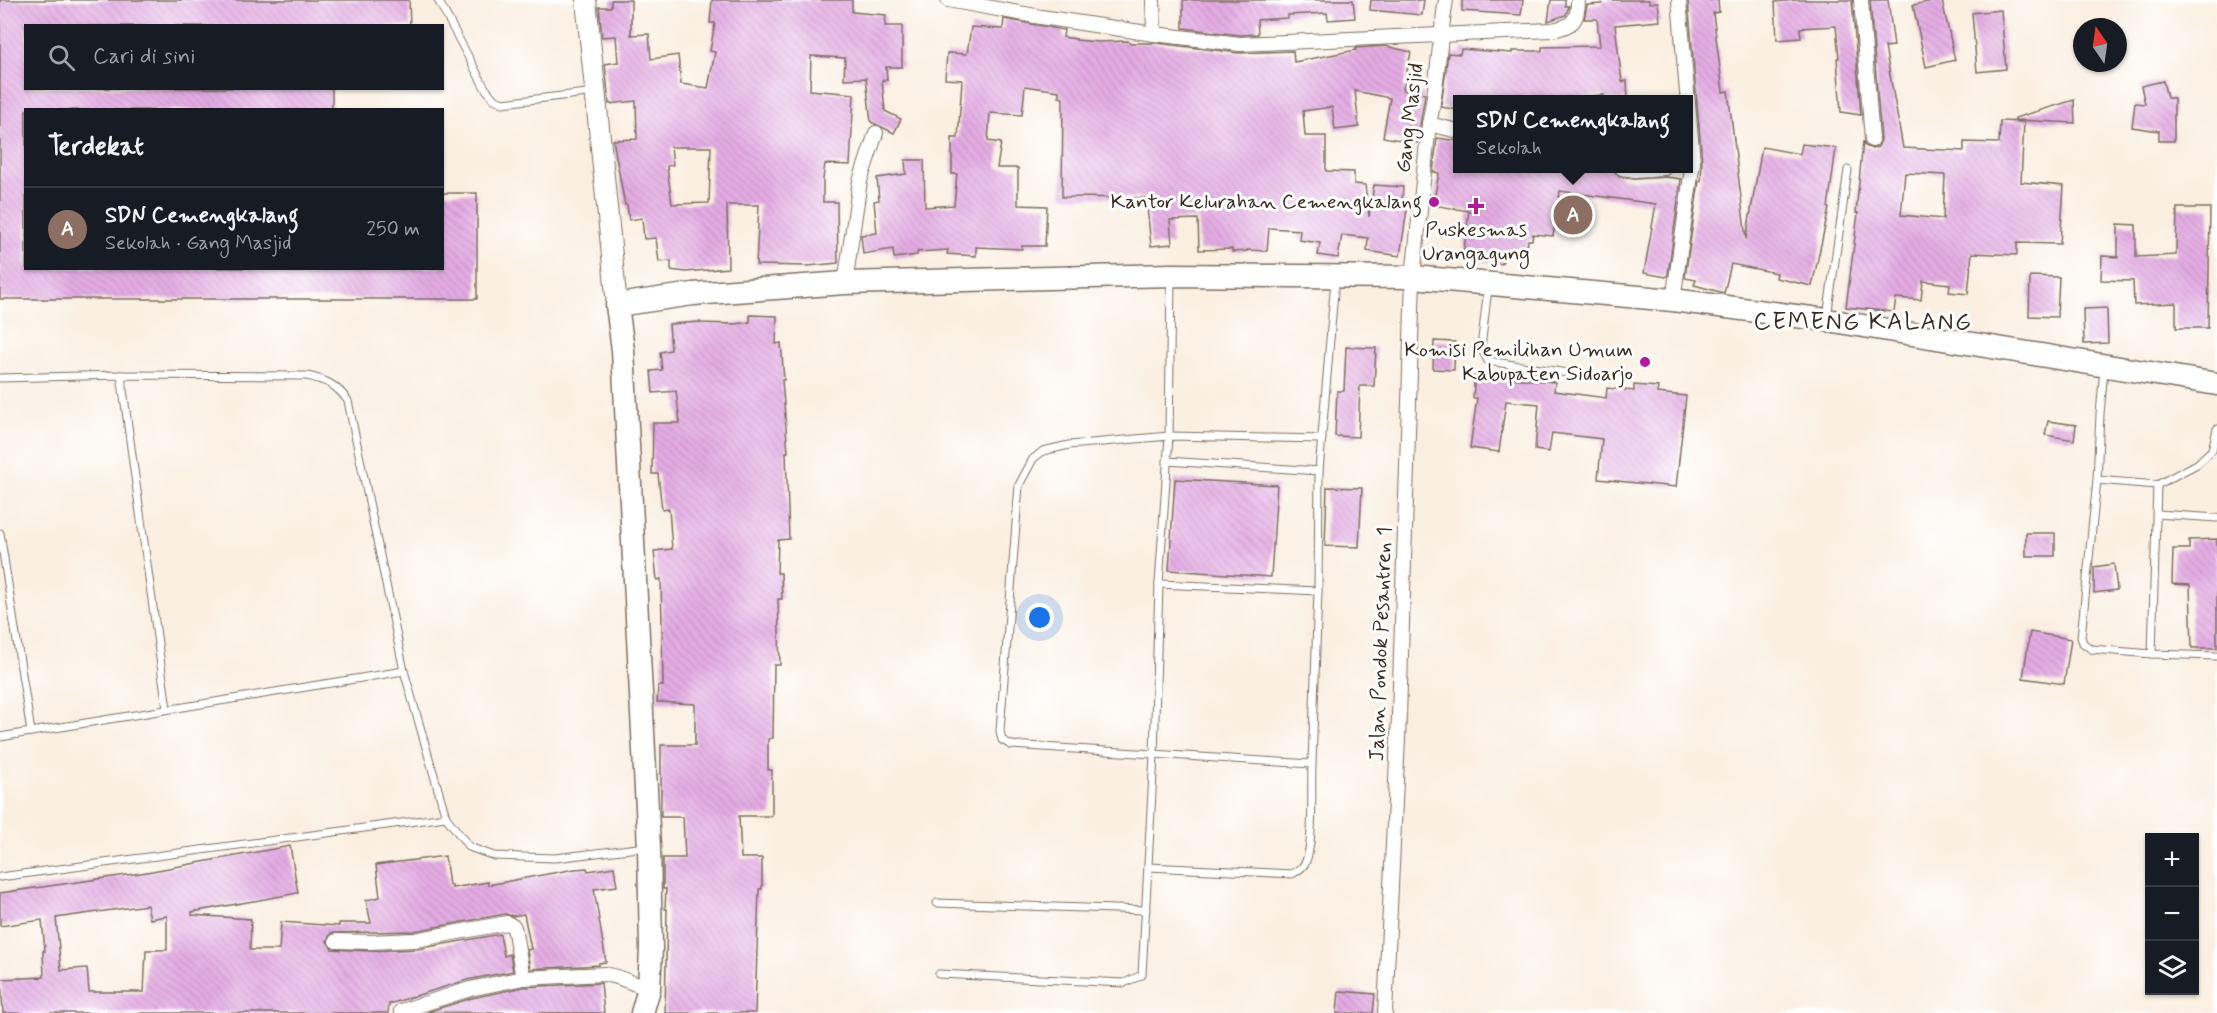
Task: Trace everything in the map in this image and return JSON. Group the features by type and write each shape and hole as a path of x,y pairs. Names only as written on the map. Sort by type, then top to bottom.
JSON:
{"main road":[{"path":"586,0 623,350 649,847 651,949 649,989 642,1013"},
{"path":"617,304 693,294 845,283 1171,275 1413,277 1673,300 1827,320 2217,384"}],"street":[{"path":"948,0 1041,17 1240,44 1563,27 1572,22 1578,14 1578,0"},
{"path":"1153,0 1154,34"},
{"name":"Gang Masjid","path":"1413,277 1429,124 1434,103 1440,35 1446,0"},
{"path":"1679,0 1686,95"},
{"path":"1861,0 1872,140"},
{"path":"1429,124 1453,130"},
{"path":"845,283 860,181 876,133"},
{"path":"1673,300 1690,173"},
{"name":"Jalan Pondok Pesantren 1","path":"1385,1013 1400,717 1413,277"},
{"path":"336,941 415,940 507,923 514,927 523,978"},
{"path":"401,1011 470,989 523,978 605,974 649,989"}],"lane":[{"path":"438,0 485,88 497,101 502,103 596,92"},
{"path":"1827,320 1848,170"},
{"path":"939,974 1124,983 1142,975 1154,755 1159,584 1169,436 1171,275"},
{"path":"1148,867 1292,874 1306,862 1309,838 1318,591 1319,471 1335,275"},
{"path":"1488,283 1481,348 1488,362 1568,373"},
{"path":"2105,366 2097,480 2081,637 2083,643 2091,649 2217,656"},
{"path":"0,378 121,375 307,376 325,380 340,389 348,401 404,671 446,817 469,847 494,856 555,858 649,847"},
{"path":"121,375 167,709"},
{"path":"2097,480 2157,484 2197,464 2212,450 2217,429"},
{"path":"1312,764 1011,745 1002,740 1000,731 1018,485 1033,459 1043,451 1069,445 1169,436 1322,439"},
{"path":"1167,461 1319,471"},
{"path":"2152,654 2157,484"},
{"path":"2157,514 2217,518"},
{"path":"0,533 31,732"},
{"path":"1159,584 1318,591"},
{"path":"0,737 404,671"},
{"path":"0,877 446,817"},
{"path":"937,903 1146,910"}],"building":[{"path":"0,0 409,0 410,24 24,24 24,90 332,90 332,108 24,108 24,270 444,270 444,193 477,193 477,299 0,299"},
{"path":"611,0 631,0 631,35 649,34 651,59 678,55 681,84 708,88 715,52 710,51 715,23 710,23 712,0 852,0 852,12 886,15 885,26 902,26 902,67 886,67 887,80 882,80 885,111 901,119 894,133 871,122 866,78 844,79 845,58 811,56 810,90 854,94 850,165 825,164 823,179 823,202 837,202 838,263 808,266 756,265 759,205 727,205 728,268 686,272 671,270 671,261 659,262 656,238 644,239 642,218 629,220 627,205 625,205 613,140 637,139 636,101 609,104 605,64 618,62 616,36 602,37 599,7 611,7","holes":["671,147 711,147 709,203 672,204 667,166 673,165"]},
{"path":"1183,0 1353,0 1355,18 1328,20 1327,13 1288,15 1288,18 1257,20 1258,34 1240,35 1183,28"},
{"path":"1371,0 1424,0 1422,15 1370,10"},
{"path":"1462,0 1523,0 1521,15 1462,11"},
{"path":"1551,0 1565,0 1565,6 1569,6 1566,15 1548,21"},
{"path":"1601,0 1658,2 1660,21 1615,25 1622,82 1627,81 1628,95 1453,95 1453,109 1441,107 1448,53 1460,54 1461,49 1512,53 1512,51 1542,51 1542,47 1600,46 1597,19 1584,19 1587,5 1602,4"},
{"path":"1688,0 1718,0 1719,12 1713,13 1723,92 1728,91 1746,239 1762,147 1800,154 1802,144 1836,148 1829,208 1812,286 1776,278 1777,273 1731,264 1724,293 1694,285 1696,280 1685,278 1699,181 1701,181 1702,161"},
{"path":"1852,0 1861,115 1841,112 1836,26 1800,28 1801,38 1777,40 1775,2"},
{"path":"1870,0 1888,0 1894,46 1885,47 1903,148 1964,151 1964,142 1999,143 2000,121 2024,122 2021,182 2064,186 2060,244 2017,243 2017,255 1972,253 1968,294 1949,292 1950,284 1923,281 1921,300 1896,298 1894,312 1846,307 1858,213 1856,213 1863,141 1865,146 1872,149 1878,147 1881,140","holes":["1905,173 1945,175 1943,219 1901,215"]},
{"path":"1942,0 1955,60 1926,67 1913,5"},
{"path":"2001,10 2006,69 1977,72 1972,13"},
{"path":"1004,19 1064,30 1063,37 1076,40 1156,43 1239,53 1293,51 1294,62 1356,50 1356,48 1386,46 1411,52 1403,90 1425,94 1417,143 1383,137 1390,98 1355,91 1359,127 1335,130 1332,107 1303,111 1305,136 1326,136 1326,171 1354,172 1354,184 1365,185 1369,217 1374,185 1403,187 1402,202 1408,203 1400,256 1367,251 1368,238 1342,235 1338,258 1318,255 1320,243 1299,240 1300,230 1269,228 1267,251 1199,250 1198,219 1170,220 1172,244 1151,246 1146,198 1062,197 1063,98 1059,97 1059,91 1025,86 1022,115 990,113 988,141 1001,143 997,168 1018,168 1018,205 1047,206 1045,246 1022,246 1022,249 976,247 976,256 947,254 948,250 917,252 917,255 894,258 893,249 863,254 861,235 877,233 874,201 879,200 877,178 906,174 905,160 924,160 925,207 954,205 957,174 952,174 952,138 958,138 962,80 945,79 947,53 967,54 971,27 1003,29"},
{"path":"2163,81 2167,98 2174,98 2174,141 2159,141 2159,131 2132,127 2135,103 2145,104 2141,86"},
{"path":"2074,100 2075,123 2015,120 2015,118"},
{"path":"1437,138 1453,140 1453,173 1616,173 1620,177 1634,179 1666,177 1681,179 1668,275 1666,277 1644,273 1656,204 1560,191 1553,236 1533,234 1532,240 1528,240 1526,258 1504,255 1502,264 1463,258 1469,211 1433,205 1439,173 1433,172"},
{"path":"2177,208 2210,208 2208,328 2176,328 2176,303 2134,305 2133,281 2101,280 2102,256 2118,257 2118,224 2136,225 2136,257 2176,255"},
{"path":"2030,276 2059,277 2057,317 2029,316"},
{"path":"2107,308 2108,343 2084,344 2083,309"},
{"path":"750,315 777,316 776,344 781,343 788,452 786,452 789,539 778,540 777,573 781,573 782,599 778,599 780,665 774,665 773,738 768,739 768,770 772,770 772,816 739,816 741,858 762,858 755,1013 665,1013 667,909 665,909 666,889 663,889 663,858 685,858 683,817 661,817 661,745 695,745 695,704 657,702 658,686 663,686 662,624 661,579 657,580 654,551 672,549 669,509 662,510 658,474 652,474 653,423 680,423 676,391 653,393 651,371 662,370 660,352 671,350 669,324 700,322 735,324 750,322"},
{"path":"1434,341 1455,342 1454,370 1433,369"},
{"path":"1346,347 1376,348 1374,386 1360,386 1358,437 1335,436 1337,391 1344,391"},
{"path":"1475,375 1555,382 1554,391 1606,398 1607,388 1634,391 1634,385 1658,387 1657,393 1686,396 1676,487 1598,479 1602,439 1552,433 1549,452 1535,450 1539,404 1506,401 1499,452 1470,448 1477,398 1473,398"},
{"path":"2048,421 2076,425 2074,440 2045,435"},
{"path":"1175,479 1277,485 1271,577 1169,570"},
{"path":"1327,487 1362,488 1359,547 1325,546"},
{"path":"2026,533 2055,533 2055,556 2026,556"},
{"path":"2217,539 2217,648 2192,648 2190,585 2172,584 2173,549 2189,549 2189,540"},
{"path":"2114,564 2117,590 2094,593 2094,567"},
{"path":"2030,632 2071,639 2064,684 2023,678"},
{"path":"290,846 298,893 192,912 192,915 251,919 250,950 279,950 281,922 339,926 339,923 371,923 366,900 380,897 376,865 445,856 449,885 452,885 452,888 488,882 488,885 575,869 587,868 588,871 614,867 617,886 594,889 606,962 599,963 599,965 530,969 527,950 531,949 524,914 513,916 505,914 414,931 331,933 327,941 332,949 370,951 417,949 500,934 504,956 510,954 513,971 467,980 389,1004 388,1013 3,1013 1,979 44,977 43,951 45,951 42,920 0,926 0,893 141,873","holes":["147,905 150,919 167,916 167,950 146,950 144,992 89,992 87,968 61,970 56,918"]},
{"path":"601,983 604,1013 427,1012 472,998 524,987"},
{"path":"1339,991 1375,994 1373,1013 1337,1013"}],"place":[{"name":"Kantor Kelurahan Cemengkalang","path":"1434,202"},
{"name":"Puskesmas Urangagung","path":"1476,206"},
{"name":"SDN Cemengkalang","path":"1573,215"},
{"name":"Komisi Pemilihan Umum Kabupaten Sidoarjo","path":"1645,362"}],"district":[{"name":"CEMENG KALANG","path":"1863,322"}]}
